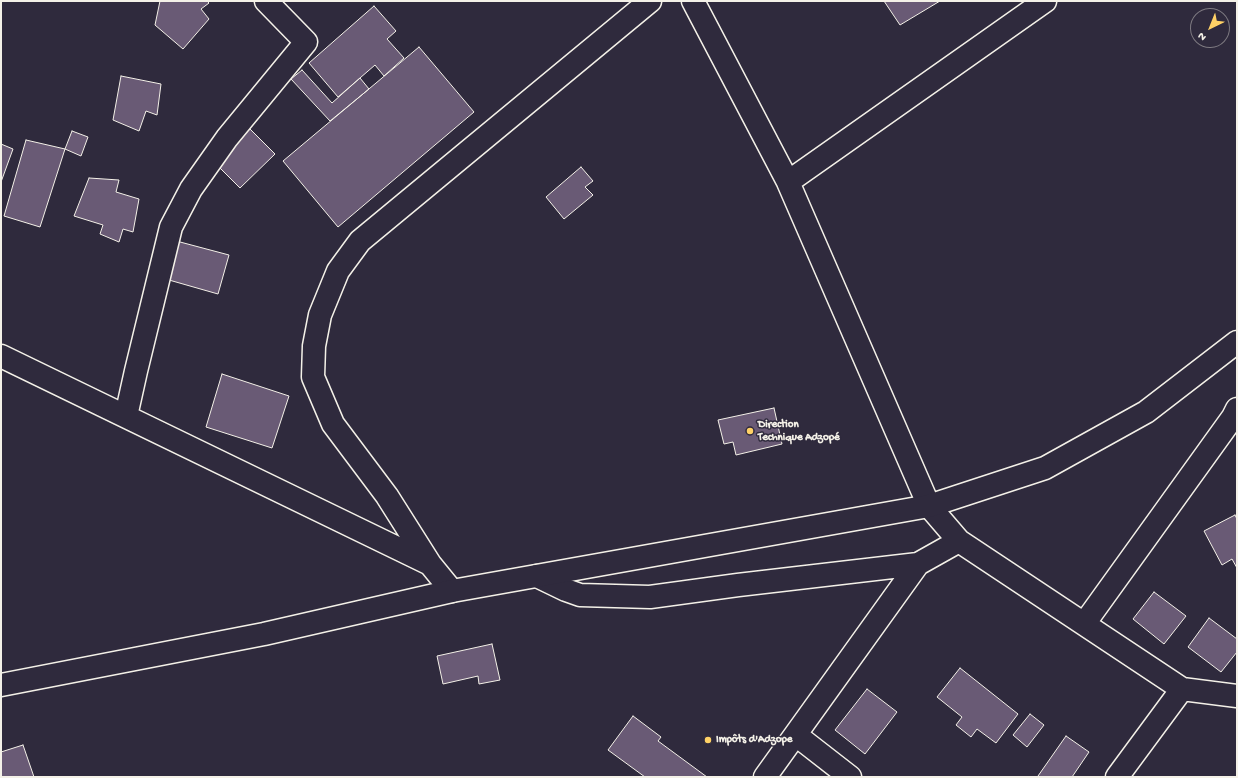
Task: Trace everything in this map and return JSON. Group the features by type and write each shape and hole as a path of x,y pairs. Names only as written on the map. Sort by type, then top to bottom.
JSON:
{"street":[{"path":"126,416 171,227 191,188 227,138 306,42 266,1"},
{"path":"452,591 430,564 387,496 333,424 313,377 314,346 320,314 338,271 360,240 650,1"},
{"path":"693,1 788,182 929,506 959,541 1182,689 1237,696"},
{"path":"788,182 1045,1"},
{"path":"1,685 264,634 452,591 929,506 1044,468 1146,412 1237,342"},
{"path":"1,356 430,564"},
{"path":"1084,624 1234,417 1237,409"},
{"path":"537,576 580,595 650,597 918,564 959,541"},
{"path":"765,777 918,564"},
{"path":"1117,777 1182,689"},
{"path":"796,734 850,777"}],"building":[{"path":"160,1 207,1 209,3 201,9 209,19 183,49 155,25"},
{"path":"884,1 940,1 900,25"},
{"path":"374,6 396,31 387,39 404,58 384,76 375,65 338,97 309,63"},
{"path":"419,47 474,112 338,227 283,161"},
{"path":"302,70 332,103 360,78 369,89 330,121 291,79"},
{"path":"121,76 161,84 157,115 146,111 139,131 113,120"},
{"path":"247,126 275,154 240,188 212,160"},
{"path":"72,131 88,137 81,156 65,149"},
{"path":"26,140 65,149 40,227 4,216"},
{"path":"1,144 13,149 1,182"},
{"path":"581,167 593,181 585,187 593,195 564,219 546,197"},
{"path":"89,178 119,180 116,192 139,199 133,232 123,229 119,242 100,234 103,225 74,216"},
{"path":"165,238 229,255 218,294 155,276"},
{"path":"222,374 289,396 272,448 206,427"},
{"name":"Direction Technique Adzopé","path":"774,408 782,444 736,455 733,442 724,444 718,420"},
{"path":"1235,515 1237,519 1237,568 1232,559 1222,565 1204,531"},
{"path":"1154,592 1186,616 1164,644 1133,619"},
{"path":"1209,618 1237,639 1237,652 1221,672 1188,647"},
{"path":"492,644 500,680 479,684 478,676 443,684 437,656"},
{"path":"960,668 1018,714 996,743 977,729 971,737 956,725 962,717 937,697"},
{"path":"867,689 897,712 865,754 835,730"},
{"path":"1030,714 1044,725 1027,747 1013,735"},
{"path":"633,716 661,737 658,741 707,777 645,777 608,750"},
{"path":"1066,736 1089,752 1072,777 1038,776"},
{"path":"23,745 34,777 1,777 1,752"}],"place":[{"name":"Direction Technique Adzopé","path":"750,431"},
{"name":"Impôts d'Adzope","path":"708,740"}]}
